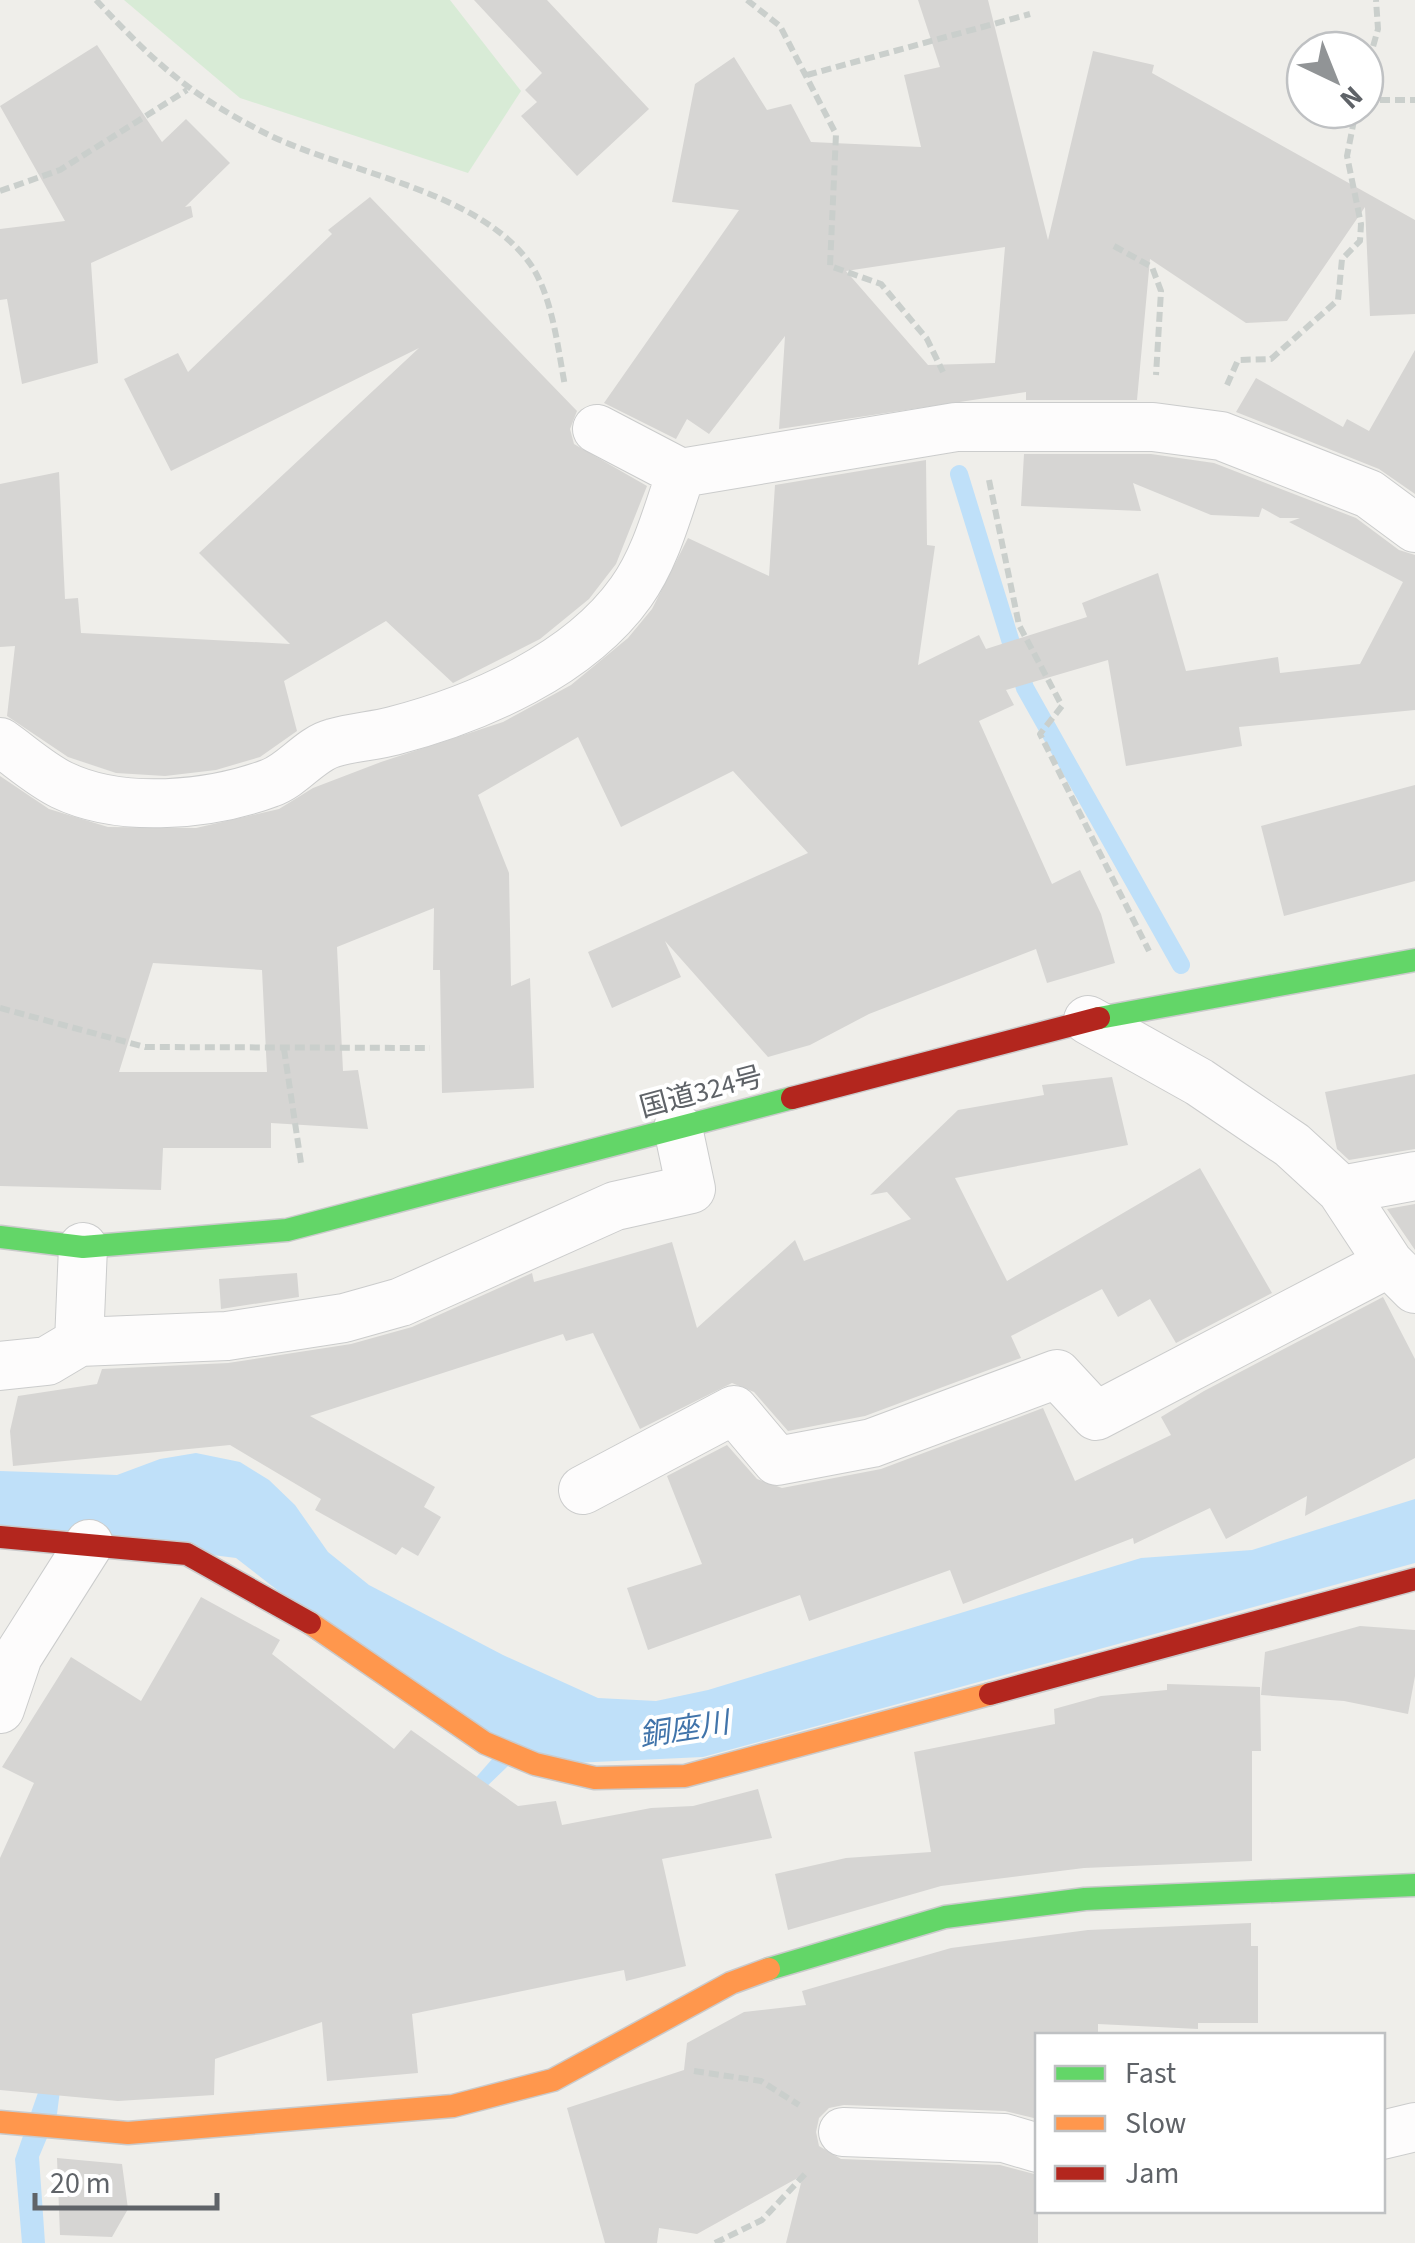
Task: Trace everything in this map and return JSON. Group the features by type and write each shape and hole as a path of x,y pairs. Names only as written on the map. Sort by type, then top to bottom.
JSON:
{"main road":[{"name":"国道324号","path":"0,1237 84,1247 286,1230 1088,1020 1415,960"},
{"path":"0,1537 187,1554 288,1608 485,1743 536,1764 595,1778 685,1776 1415,1579"},
{"path":"0,2122 128,2134 453,2106 553,2080 731,1983 827,1949 945,1918 1085,1899 1415,1885"}],"street":[{"path":"597,429 681,474 966,426 1153,428 1205,434 1369,494 1415,528"},
{"path":"0,742 64,786 137,803 218,800 275,782 329,744 394,731 498,694 571,650 610,618 633,590 653,553 681,474"},
{"path":"583,1490 734,1410 777,1461 872,1443 1057,1374 1096,1416 1402,1276 1341,1190 1292,1145 1200,1082 1088,1020"},
{"path":"0,1366 47,1361 79,1342 226,1336 344,1318 402,1302 615,1206 691,1189 678,1128"},
{"path":"1341,1190 1415,1176"},
{"path":"79,1342 84,1247"},
{"path":"0,1709 18,1656 89,1544"},
{"path":"1385,2134 1415,2127"},
{"path":"844,2132 1004,2138 1035,2147"}],"path":[{"path":"96,0 187,90 267,134 464,212 498,230 534,269 555,329 567,402 597,429"},
{"path":"746,0 780,26 836,134 830,266 881,284 927,339 941,365 966,426 1020,625 1062,706 1040,734 1176,1004"},
{"path":"1376,0 1378,30"},
{"path":"807,75 1030,14"},
{"path":"0,191 60,170 187,90"},
{"path":"1385,100 1415,100"},
{"path":"1205,434 1238,360 1271,359 1338,300 1342,259 1360,241 1362,224 1347,156 1352,130"},
{"path":"1114,246 1152,267 1162,292 1153,428"},
{"path":"0,1008 144,1047 430,1048"},
{"path":"283,1168 301,1163 284,1050"},
{"path":"644,2030 686,2070 761,2081 844,2132 762,2220 714,2243"}],"green space":[{"path":"124,0 450,0 521,91 468,173 240,98"}],"water":[{"name":"銅座川","path":"196,1453 240,1462 269,1480 295,1505 328,1552 369,1585 503,1655 598,1698 656,1701 708,1690 1141,1558 1252,1550 1415,1499 1415,1563 703,1757 508,1766 481,1792 64,2059 57,2114 39,2157 45,2243 22,2243 15,2159 51,2055 472,1782 493,1758 236,1558 0,1528 0,1471 117,1475 160,1459"}],"building":[{"path":"474,0 547,0 649,109 577,176 521,116 537,102 525,90 542,73"},
{"path":"918,0 988,0 1048,240 1093,51 1154,65 1152,73 1415,220 1415,314 1370,316 1365,207 1287,321 1246,323 1150,259 1137,400 1026,400 1026,392 779,429 785,336 709,434 687,419 676,439 604,403 739,210 672,202 695,84 734,57 767,110 791,104 811,142 921,147 904,75 940,67","holes":["1005,247 995,363 928,365 846,271"]},
{"path":"97,45 162,142 186,119 230,163 185,207 191,206 193,217 91,263 98,363 22,384 7,299 0,300 0,229 65,221 0,106"},
{"path":"370,197 577,411 570,429 574,444 647,486 616,564 589,599 540,639 453,683 386,621 284,681 297,731 260,757 216,770 165,776 116,773 68,757 7,716 15,646 0,647 0,484 59,472 65,599 78,598 81,633 290,644 199,553 419,348 171,471 124,379 178,353 188,372 332,234 328,230"},
{"path":"1415,350 1415,494 1379,469 1236,412 1256,378 1343,427 1347,419 1369,431"},
{"path":"1024,454 1151,454 1214,463 1356,518 1399,550 1415,555 1415,710 1239,727 1242,746 1126,766 1108,660 1006,690 1014,705 979,721 1052,884 1080,870 1101,914 1115,963 1047,983 1036,949 869,1014 810,1045 768,1057 665,941 681,977 612,1008 588,952 808,853 733,771 621,827 578,737 478,795 509,873 511,986 530,978 534,1088 442,1093 440,970 433,970 434,908 337,947 343,1071 358,1070 368,1129 271,1123 271,1148 163,1148 161,1190 0,1186 0,776 49,809 108,827 196,828 279,809 313,788 503,722 571,685 628,638 652,609 688,538 769,576 775,485 926,460 927,545 935,546 918,665 979,635 986,649 1087,617 1082,603 1158,573 1186,671 1278,657 1280,673 1360,664 1403,582 1289,522 1300,518 1280,518 1262,508 1259,517 1211,515 1133,483 1141,511 1021,506","holes":["153,963 262,970 267,1072 119,1072"]},
{"path":"1415,785 1415,881 1284,916 1261,826"},
{"path":"1415,1074 1415,1149 1349,1160 1337,1149 1325,1092"},
{"path":"1112,1077 1128,1145 955,1178 1007,1281 1200,1168 1272,1293 1176,1343 1150,1299 1118,1317 1102,1289 1011,1336 1021,1358 865,1416 788,1431 754,1392 732,1383 640,1429 593,1333 566,1341 563,1334 310,1416 435,1487 424,1507 441,1517 418,1556 402,1547 396,1555 315,1510 321,1499 230,1445 13,1466 10,1431 18,1396 97,1384 102,1369 228,1363 351,1344 412,1327 532,1273 534,1282 672,1242 697,1328 795,1240 804,1261 911,1219 887,1192 870,1195 958,1110 1044,1095 1042,1085"},
{"path":"1415,1204 1415,1250 1387,1209"},
{"path":"297,1273 299,1297 221,1309 219,1279"},
{"path":"1383,1297 1415,1359 1415,1458 1305,1516 1307,1496 1226,1539 1210,1508 1134,1544 1133,1538 963,1604 950,1570 809,1621 800,1595 648,1650 627,1588 702,1564 667,1476 727,1445 757,1479 782,1488 881,1469 1043,1408 1075,1481 1171,1435 1161,1417 1204,1391"},
{"path":"201,1597 280,1640 272,1654 394,1749 411,1730 518,1806 556,1801 562,1825 651,1808 693,1806 758,1789 772,1838 662,1859 686,1966 626,1981 624,1970 412,2014 418,2073 327,2081 322,2022 215,2059 214,2095 118,2101 0,2090 0,1858 34,1783 2,1767 71,1657 141,1701"},
{"path":"1360,1626 1415,1630 1415,1676 1408,1714 1344,1701 1261,1695 1265,1652"},
{"path":"1167,1684 1260,1687 1261,1751 1252,1751 1252,1861 1084,1868 941,1886 788,1930 775,1874 846,1858 931,1852 914,1752 1055,1724 1054,1709 1101,1696 1167,1690"},
{"path":"1251,1923 1251,1946 1258,1946 1258,2023 1198,2023 1198,2029 1098,2024 1098,2033 1035,2033 1035,2118 1005,2111 844,2105 829,2108 819,2118 816,2132 819,2146 841,2159 1000,2165 1035,2174 1038,2243 786,2243 803,2175 697,2234 659,2228 657,2243 605,2243 567,2108 684,2070 687,2043 744,2012 806,2005 802,1991 951,1948 1088,1930"},
{"path":"57,2158 122,2164 128,2209 112,2237 60,2235"}],"waterway":[{"path":"959,474 1025,688 1181,965"}],"traffic: fast":[{"path":"1099,1018 1415,960"},
{"path":"0,1237 83,1247 287,1230 792,1098"},
{"path":"769,1969 945,1917 1085,1899 1415,1885"}],"traffic: slow":[{"path":"310,1623 485,1743 535,1764 595,1778 685,1776 990,1694"},
{"path":"0,2122 128,2133 453,2106 553,2080 731,1983 769,1969"}],"traffic: jam":[{"path":"792,1098 1099,1018"},
{"path":"0,1537 187,1554 310,1623"},
{"path":"990,1694 1415,1579"}]}
